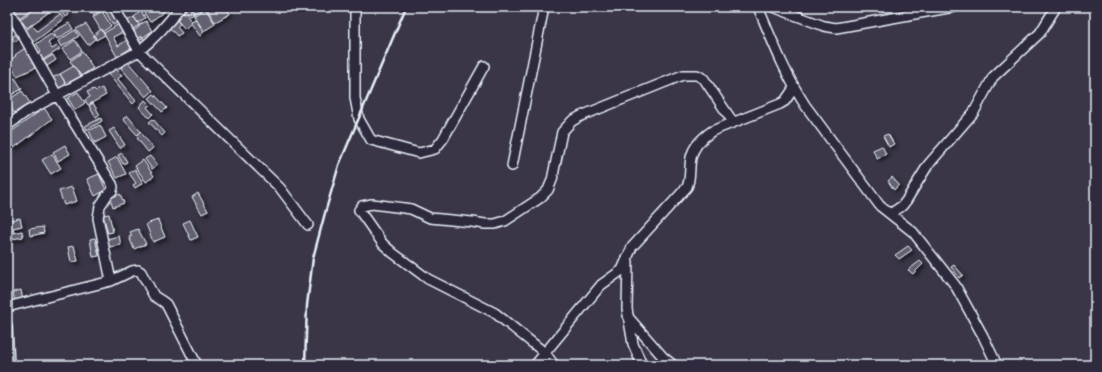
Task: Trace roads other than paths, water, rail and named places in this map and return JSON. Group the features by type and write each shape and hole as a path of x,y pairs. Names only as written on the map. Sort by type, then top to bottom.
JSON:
{"street":[{"path":"7,7 112,184 112,191 108,194 100,206 98,218 111,281"},
{"path":"114,7 138,51 280,188 308,225"},
{"path":"7,126 26,112 138,51 157,36 180,7"},
{"path":"355,7 356,98 359,119 371,140 420,153 435,149 443,139 484,66"},
{"path":"512,166 544,7"},
{"path":"758,7 784,68 805,105 880,206 913,232 955,285 997,365"},
{"path":"772,7 824,26 836,28 954,7"},
{"path":"890,214 902,206 928,165 969,120 993,77 1040,33 1056,7"},
{"path":"554,365 545,353 495,313 428,279 393,254 383,244 359,210 362,206 372,204 411,209 430,218 485,224 495,224 505,221 540,198 548,190 552,180 562,132 572,121 683,75 697,75 704,79 733,122"},
{"path":"535,365 601,286 622,270 632,247 686,187 689,180 691,157 695,147 703,137 712,131 733,122 780,104 794,88"},
{"path":"628,255 627,309 633,344 642,365"},
{"path":"7,307 111,281 135,270 141,272 154,296 166,304 197,365"},
{"path":"629,318 663,357 673,365"},
{"path":"7,326 9,365"}],"railway":[{"path":"305,365 307,305 313,258 325,213 339,165 406,7"}]}
